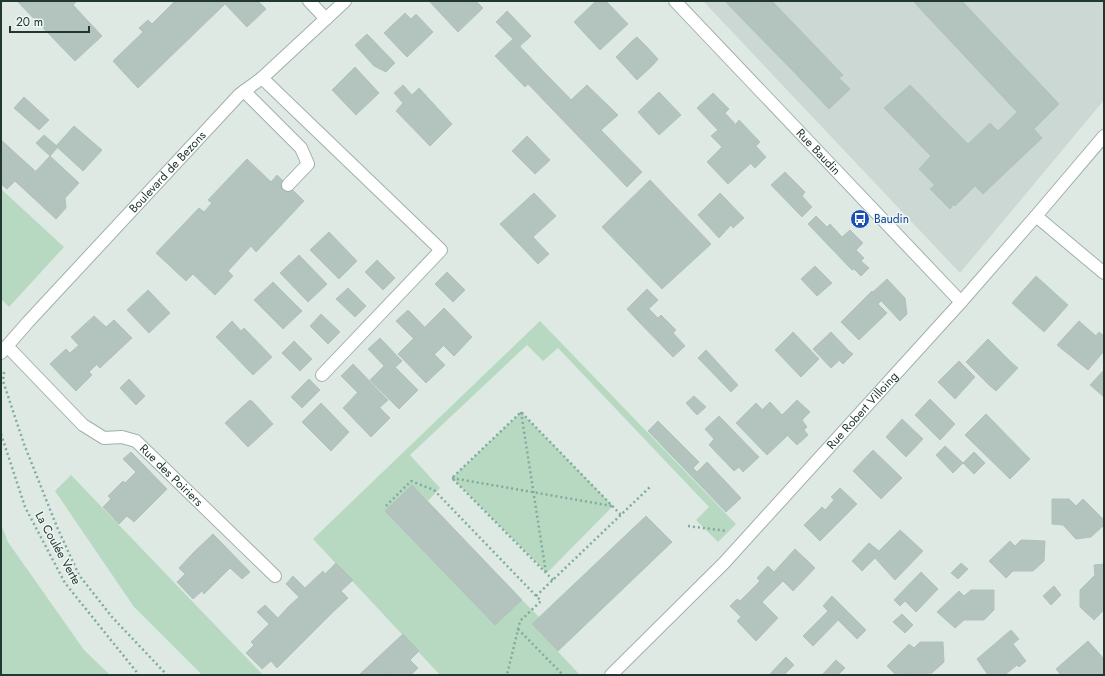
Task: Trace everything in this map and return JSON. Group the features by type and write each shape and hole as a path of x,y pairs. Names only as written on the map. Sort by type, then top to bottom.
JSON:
{"street":[{"path":"309,1 326,19"},
{"name":"Boulevard de Bezons","path":"4,350 244,91 262,78 345,1"},
{"name":"Rue Baudin","path":"675,1 961,302"},
{"path":"262,78 441,250 322,375"},
{"path":"244,91 301,148 308,164 288,185"},
{"name":"Rue Robert Villoing","path":"611,675 724,563 961,302 1104,136"},
{"path":"1036,216 1104,273"},
{"name":"Rue des Poiriers","path":"4,350 84,425 104,438 122,438 136,441 275,576"}],"path":[{"path":"4,350 3,381 24,444 57,527 79,575 112,617 167,675"},
{"path":"452,478 521,412"},
{"path":"521,412 546,573"},
{"path":"521,412 621,515"},
{"name":"La Coulée Verte","path":"1,434 25,507 65,584 139,675"},
{"path":"452,478 613,506"},
{"path":"452,478 553,580"},
{"path":"386,506 411,481 434,490 541,601 520,621 507,675"},
{"path":"536,596 650,487"},
{"path":"688,526 729,531 742,543"},
{"path":"518,629 563,675"}],"shaded area":[{"path":"703,1 1104,1 1104,100 960,273"}],"green space":[{"path":"1,189 64,247 9,307 1,299"},
{"path":"540,321 736,524 718,542 696,520 709,507 558,348 543,361 527,345 410,455 440,488 428,501 412,485 385,511 495,625 522,600 539,617 532,624 580,675 440,675 313,539"},
{"path":"521,412 613,506 547,573 452,478"},
{"path":"71,475 263,675 202,675 134,607 55,491"},
{"path":"1,524 8,542 84,650 110,675 1,675"}],"building":[{"path":"17,1 77,1 73,5 102,36 75,61"},
{"path":"175,1 258,1 266,9 247,27 225,4 138,88 113,61 143,32 139,28 148,20 152,24"},
{"path":"429,1 476,1 483,8 458,32"},
{"path":"596,1 606,1 628,24 600,50 574,22"},
{"path":"725,1 769,1 746,23"},
{"path":"769,1 772,1 818,49 794,72 746,23"},
{"path":"913,1 962,1 1059,104 1034,129 1042,138 983,194 975,186 955,206 919,169 931,156 884,108 910,85 968,144 990,123 998,131 1017,112"},
{"path":"507,11 531,36 520,46 496,22"},
{"path":"405,13 411,19 416,14 433,32 407,57 384,33"},
{"path":"367,34 395,63 386,72 374,66 355,45"},
{"path":"637,37 646,46 642,51 632,41"},
{"path":"513,39 542,70 525,87 495,56"},
{"path":"632,41 654,64 637,80 616,57"},
{"path":"646,46 658,59 654,64 642,51"},
{"path":"818,49 843,75 839,78 850,89 829,109 794,72"},
{"path":"355,67 379,93 356,115 332,90"},
{"path":"542,70 642,172 627,187 528,84"},
{"path":"403,85 412,95 419,88 452,124 430,146 396,111 403,103 394,93"},
{"path":"587,85 618,115 601,130 571,100"},
{"path":"659,92 681,115 659,135 638,112"},
{"path":"713,93 729,109 713,125 697,108"},
{"path":"24,97 49,120 39,130 14,108"},
{"path":"725,113 766,157 755,168 713,125"},
{"path":"739,120 760,142 756,146 736,124"},
{"path":"74,126 102,150 83,171 56,146"},
{"path":"718,130 751,163 728,184 707,162 722,147 711,136"},
{"path":"44,135 58,147 50,156 36,143"},
{"path":"527,136 550,160 535,174 512,151"},
{"path":"1,140 65,198 66,208 56,219 15,181 7,189 1,184"},
{"path":"50,156 79,183 65,198 36,171"},
{"path":"247,159 271,182 277,175 304,201 256,252 251,246 228,271 233,276 215,295 193,274 186,281 156,253 199,208 204,212 212,203 208,200"},
{"path":"785,172 805,192 802,196 812,207 802,217 771,185"},
{"path":"650,180 711,244 662,289 602,227"},
{"path":"935,185 953,205 950,209 930,189"},
{"path":"534,193 556,216 533,237 549,254 538,264 500,224"},
{"path":"720,193 744,218 733,228 731,225 719,238 698,215"},
{"path":"816,216 827,227 830,224 842,237 850,230 863,243 856,250 864,258 861,261 869,268 861,276 854,269 852,270 808,224"},
{"path":"329,232 357,261 339,279 310,250"},
{"path":"299,255 327,284 308,302 280,273"},
{"path":"377,260 395,278 383,290 365,272"},
{"path":"815,266 832,283 817,296 801,279"},
{"path":"447,272 465,290 453,302 435,284"},
{"path":"1036,276 1068,305 1044,332 1012,303"},
{"path":"887,279 905,298 907,314 900,321 873,292"},
{"path":"273,282 302,311 283,329 254,300"},
{"path":"348,288 366,306 355,317 336,299"},
{"path":"647,289 658,300 637,320 627,309"},
{"path":"148,290 170,313 149,333 127,310"},
{"path":"872,291 881,301 878,304 887,313 859,340 841,322"},
{"path":"444,308 472,337 454,356 425,327"},
{"path":"649,309 658,318 661,315 676,330 673,333 685,346 673,357 637,320"},
{"path":"408,310 443,346 432,357 396,321"},
{"path":"321,314 340,332 328,344 310,326"},
{"path":"94,316 106,327 114,320 132,338 100,368 71,337"},
{"path":"232,321 241,331 225,346 216,337"},
{"path":"1079,321 1096,336 1099,332 1104,336 1104,351 1088,370 1057,345"},
{"path":"244,328 272,357 253,375 225,346"},
{"path":"793,332 819,359 801,377 775,350"},
{"path":"831,332 849,351 831,368 813,349"},
{"path":"416,336 445,365 426,383 398,354"},
{"path":"380,338 402,361 390,372 368,349"},
{"path":"988,339 1011,362 989,385 966,362"},
{"path":"294,341 312,359 300,371 282,353"},
{"path":"79,345 97,364 89,372 92,375 76,391 50,364 66,349 70,353"},
{"path":"706,350 738,385 731,392 698,358"},
{"path":"849,351 853,354 843,364 839,360"},
{"path":"389,361 418,390 399,409 370,380"},
{"path":"959,361 975,377 955,399 938,382"},
{"path":"1011,362 1018,368 996,391 989,385"},
{"path":"353,364 388,400 376,411 341,376"},
{"path":"1104,370 1104,397 1090,385"},
{"path":"129,379 145,396 136,405 120,388"},
{"path":"309,379 320,390 302,408 291,397"},
{"path":"361,389 390,418 371,437 343,408"},
{"path":"694,396 706,407 697,415 686,403"},
{"path":"930,399 955,424 940,440 915,415"},
{"path":"250,400 253,402 242,412 240,409"},
{"path":"797,400 810,412 802,420 807,427 804,430 808,435 797,445 762,410 770,402 782,415"},
{"path":"253,402 273,424 248,447 225,423 240,409 242,412"},
{"path":"321,403 349,432 331,451 302,422"},
{"path":"756,403 787,436 767,455 736,423"},
{"path":"986,414 1030,459 1010,479 965,435"},
{"path":"719,416 759,457 743,472 739,467 734,471 709,445 714,439 705,429"},
{"path":"902,419 923,439 906,457 886,437"},
{"path":"658,421 699,462 693,468 697,472 707,462 741,498 726,512 648,431"},
{"path":"945,446 963,463 953,473 936,455"},
{"path":"873,450 902,478 881,499 853,471"},
{"path":"131,452 167,489 149,507 125,483 136,472 123,459"},
{"path":"974,452 985,463 974,474 963,463"},
{"path":"123,481 149,507 134,522 127,516 119,524 103,507 111,499 108,496"},
{"path":"412,485 522,600 495,625 385,511"},
{"path":"840,488 857,504 820,541 804,525 822,507 825,510 834,500 831,497"},
{"path":"1052,499 1069,499 1076,506 1083,499 1104,520 1104,525 1091,537 1076,539 1063,525 1052,524"},
{"path":"646,516 672,542 558,651 532,624"},
{"path":"900,530 923,551 895,580 875,558 862,571 852,561 869,543 879,551"},
{"path":"213,534 250,572 242,579 230,568 220,578 194,552"},
{"path":"1021,540 1045,541 1044,561 1033,571 1013,571 1006,578 989,561 1010,541 1015,546"},
{"path":"795,549 815,568 793,591 774,572"},
{"path":"194,552 220,578 204,594 202,591 193,599 177,582 185,574 179,568"},
{"path":"336,563 353,580 341,591 348,598 331,614 305,588 323,571 325,574"},
{"path":"961,563 968,569 958,579 951,573"},
{"path":"1104,564 1104,610 1094,620 1080,607 1080,590 1095,575 1094,565"},
{"path":"768,566 783,581 762,602 778,618 756,641 737,621 741,617 730,606 737,599 740,601 760,581 757,578"},
{"path":"921,572 938,589 916,612 905,601 900,606 894,600"},
{"path":"293,576 331,614 313,632 288,607 299,597 286,584"},
{"path":"1054,586 1061,595 1051,605 1043,596"},
{"path":"971,590 994,590 994,610 984,620 964,620 955,628 937,612 959,591 964,596"},
{"path":"832,596 847,611 813,646 803,636 828,611 823,606"},
{"path":"265,605 278,618 288,607 313,632 295,650 257,612"},
{"path":"847,611 866,630 857,639 838,620"},
{"path":"902,614 913,625 905,633 893,622"},
{"path":"269,624 295,650 277,668 271,661 262,669 246,653 254,645 251,642"},
{"path":"1011,630 1019,639 1013,644 1026,661 1019,667 1017,665 1006,674 1007,675 988,675 977,659"},
{"path":"403,634 419,651 410,660 418,668 411,675 388,675 374,661"},
{"path":"1088,641 1104,659 1104,675 1061,675 1056,669"},
{"path":"920,642 943,642 944,662 932,673 896,675 887,666 909,644 914,648"},
{"path":"786,657 794,665 784,675 769,675"},
{"path":"836,660 845,668 838,675 822,675"},
{"path":"374,661 388,675 359,675"}],"place":[{"name":"Baudin","path":"860,219"}]}
